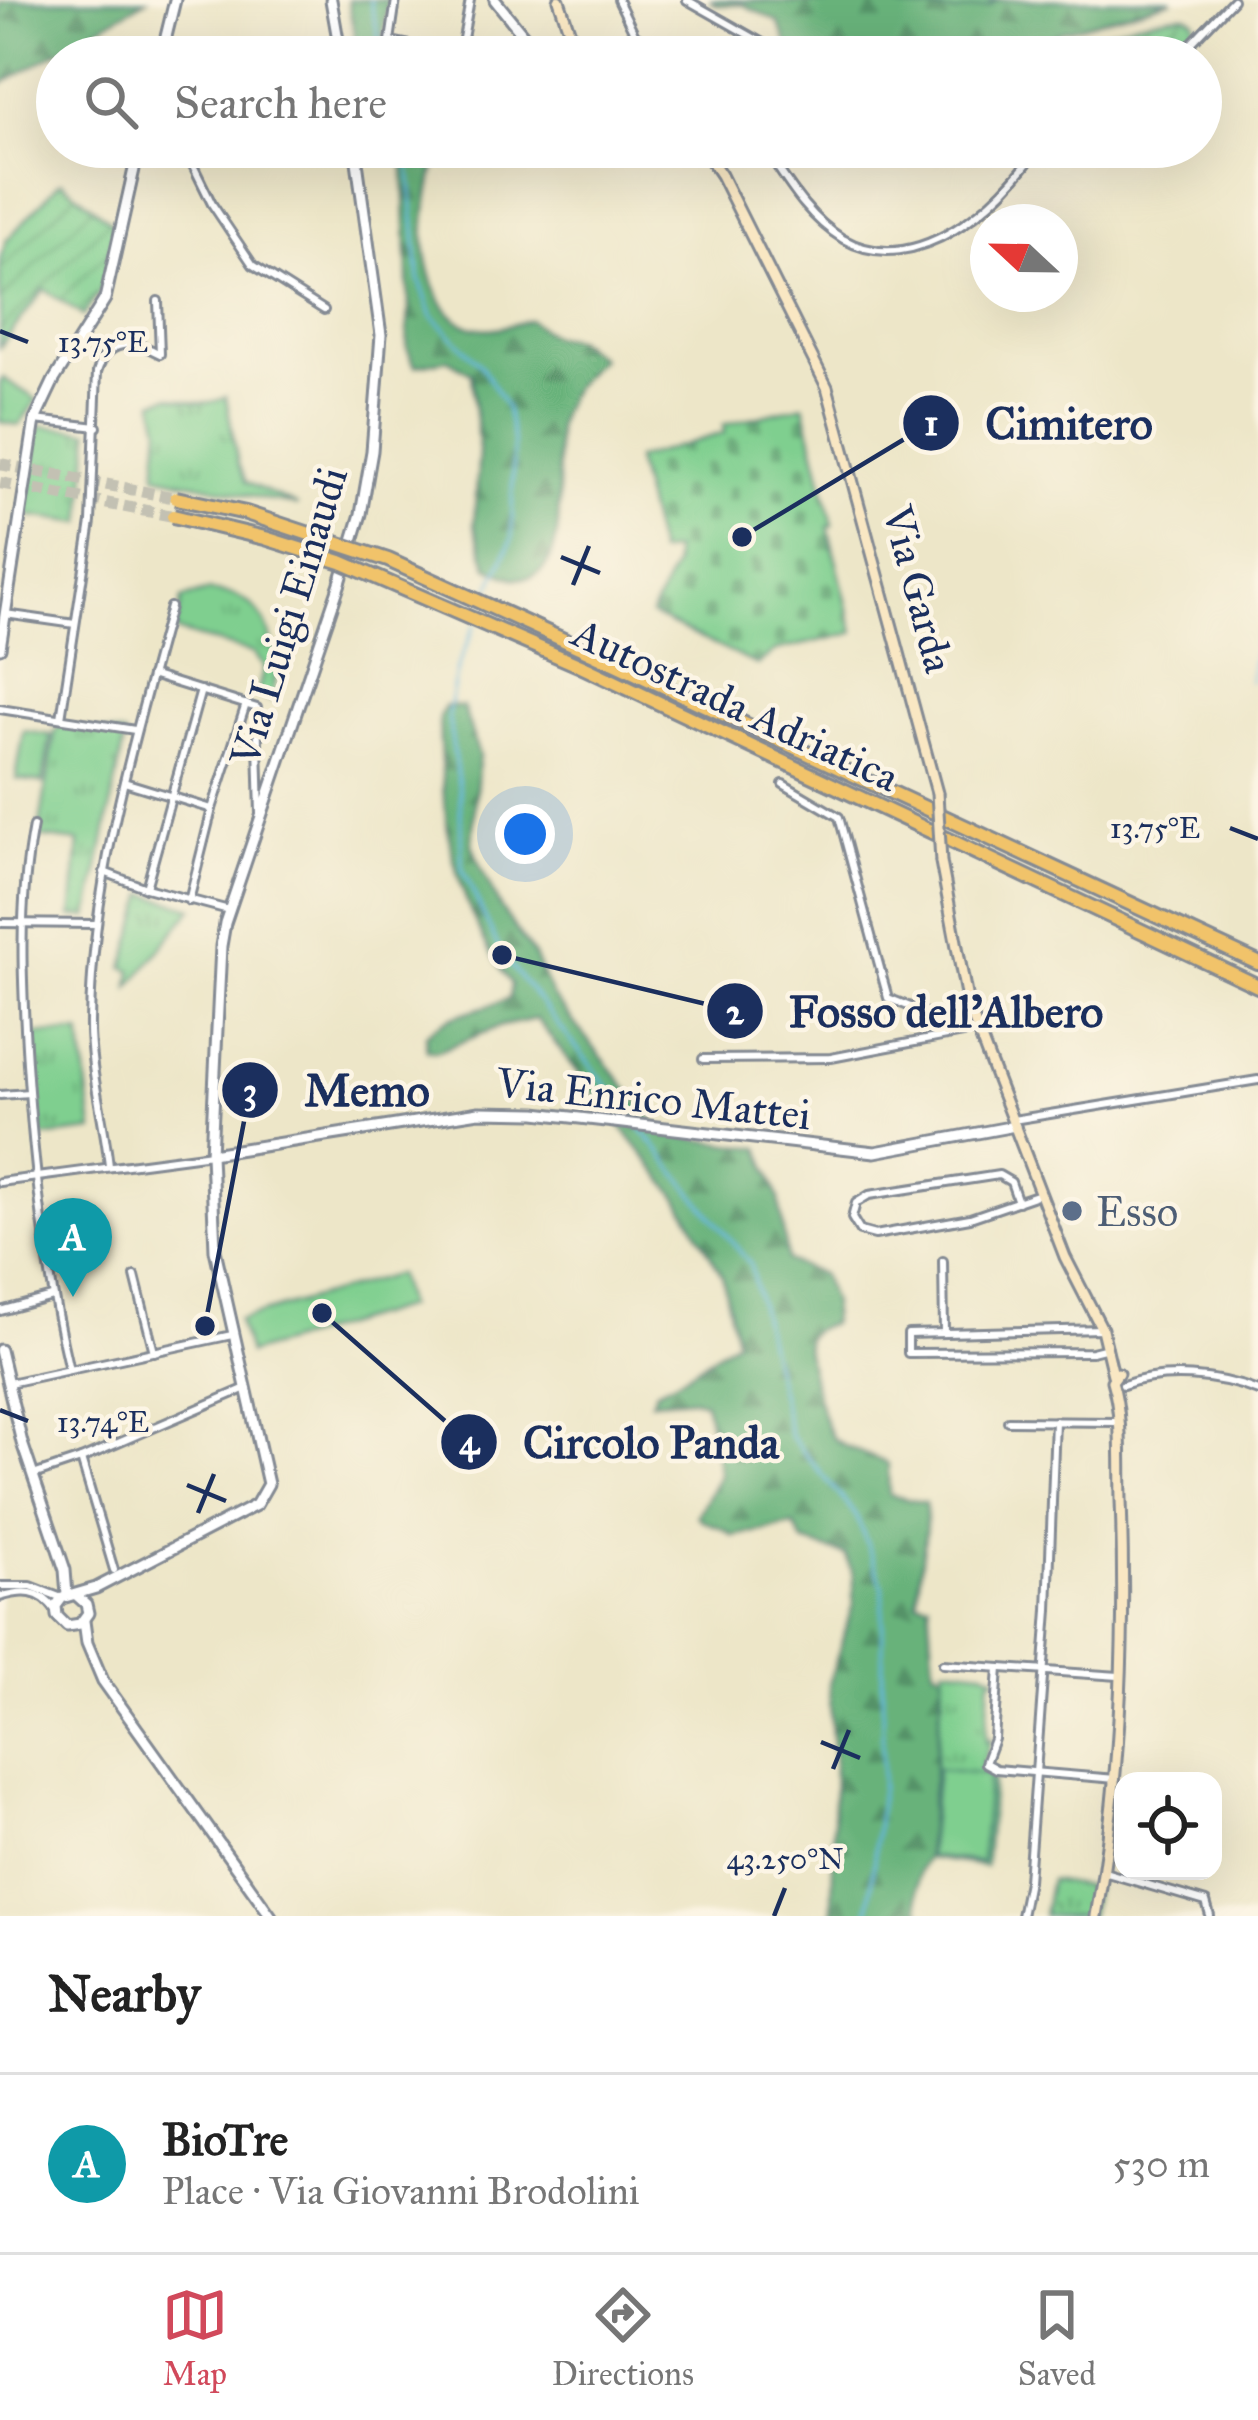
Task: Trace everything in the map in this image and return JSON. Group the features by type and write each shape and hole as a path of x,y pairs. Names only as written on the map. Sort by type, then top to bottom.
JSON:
{"highway":[{"name":"Autostrada Adriatica","path":"176,497 246,513 388,560 1258,963"},
{"name":"Autostrada Adriatica","path":"173,516 341,562 583,667 1258,986"}],"main road":[{"path":"559,0 571,36"},
{"name":"Via Garda","path":"717,168 827,387 937,794 941,862 973,1033 1014,1123 1065,1257 1102,1329 1117,1379 1123,1558 1116,1772"},
{"name":"Via Garda","path":"1096,1916 1114,1795"}],"street":[{"path":"166,36 175,0"},
{"path":"332,0 338,36"},
{"path":"391,36 396,0"},
{"path":"464,36 470,0"},
{"path":"495,0 523,36"},
{"path":"618,0 637,36"},
{"path":"687,0 750,36"},
{"path":"1198,36 1233,0"},
{"path":"0,644 34,420 47,390 105,299 135,168"},
{"path":"194,168 253,265 324,310"},
{"name":"Via Luigi Einaudi","path":"96,1588 256,1505 266,1492 268,1473 215,1250 211,1154 221,946 361,514 372,451 381,335 358,168"},
{"path":"778,168 806,209 833,232 848,242 890,249 926,243 982,211 1025,168"},
{"path":"61,718 91,522 100,361 108,351 127,343 160,354 158,301"},
{"path":"34,420 97,427"},
{"path":"109,1166 89,1026 95,924 135,730 170,607"},
{"path":"5,614 75,624"},
{"path":"152,675 246,704 212,808 189,901"},
{"path":"146,888 201,690"},
{"name":"Via Luigi Einaudi","path":"246,704 257,708 261,817"},
{"path":"0,709 135,730"},
{"path":"124,782 212,808"},
{"path":"783,784 838,817 888,998 973,1033"},
{"path":"33,826 22,882 21,923 29,1093 52,1298 69,1370"},
{"path":"104,872 229,910"},
{"path":"0,922 95,924"},
{"path":"703,1059 831,1058 973,1033"},
{"path":"1014,1123 1258,1080"},
{"path":"0,1095 29,1093"},
{"name":"Via Enrico Mattei","path":"0,1182 478,1112 536,1112 875,1152 1014,1123"},
{"path":"1018,1202 1011,1182 999,1174 868,1195 856,1203 852,1218 860,1231 875,1235 970,1218 1018,1202 1040,1194"},
{"path":"943,1261 944,1334"},
{"path":"135,1276 154,1352"},
{"path":"0,1311 52,1298"},
{"path":"1102,1329 908,1334 908,1354 1108,1348"},
{"path":"1004,1333 1005,1353"},
{"path":"9,1383 232,1335"},
{"path":"0,1350 33,1475 65,1570 68,1596"},
{"path":"1117,1379 1211,1378 1258,1390"},
{"path":"33,1475 245,1388"},
{"path":"1008,1421 1117,1422"},
{"path":"1022,1916 1043,1672 1055,1421"},
{"path":"81,1459 114,1570"},
{"path":"0,1586 31,1586 86,1604"},
{"path":"56,1611 68,1596 96,1588"},
{"path":"96,1588 78,1624 104,1681 271,1916"},
{"path":"0,1597 42,1595 63,1624 78,1624"},
{"path":"943,1664 1121,1676"},
{"path":"999,1669 994,1739 985,1763 996,1769 1114,1780"},
{"path":"1104,1872 1205,1901 1210,1916"}],"green space":[{"path":"146,0 84,36 36,36 36,64 0,85 0,3"},
{"path":"348,0 388,0 383,36 354,36"},
{"path":"709,0 881,0 904,8 954,12 989,6 997,0 1173,0 1052,36 784,36 778,22 742,4 718,5"},
{"path":"881,0 997,0 957,13"},
{"path":"1186,15 1195,20 1190,36 1097,36 1120,27"},
{"path":"404,168 434,168 425,236 434,284 449,312 480,328 529,320 551,336 575,339 600,358 572,389 559,416 555,543 548,563 535,575 514,578 488,567 474,525 479,451 471,373 447,359 415,366 407,348"},
{"path":"61,181 115,225 102,289 83,316 44,289 0,347 0,260 6,241"},
{"path":"3,378 37,400 19,425 0,422"},
{"path":"169,396 205,402 226,397 238,464 246,482 298,506 156,475 160,427 154,401"},
{"path":"804,405 854,633 775,651 757,665 651,615 674,566 673,550 658,553 635,459 724,433 723,425"},
{"path":"42,426 90,431 83,523 25,515"},
{"path":"209,591 238,597 260,615 275,657 271,700 257,695 264,667 253,653 175,631 182,599"},
{"path":"445,706 463,707 479,755 472,844 500,907 534,956 552,996 665,1135 760,1148 779,1198 787,1261 821,1274 832,1302 831,1324 812,1332 806,1345 830,1433 846,1446 888,1464 889,1495 925,1503 917,1601 929,1602 934,1669 944,1672 926,1858 917,1886 921,1916 832,1916 834,1764 829,1684 853,1604 853,1574 846,1555 803,1542 794,1525 733,1536 697,1516 720,1474 705,1402 691,1398 651,1401 656,1390 736,1340 722,1275 679,1199 536,1019 501,1026 436,1052 427,1050 425,1036 435,1027 509,998 511,984 474,920 453,857 441,755 439,717"},
{"path":"60,725 125,735 89,917 72,917 79,842 38,837"},
{"path":"24,731 51,735 43,783 16,779"},
{"path":"146,894 193,908 130,987 132,970 124,967"},
{"path":"81,1033 93,1131 41,1137 34,1034"},
{"path":"397,1274 406,1307 248,1354 238,1320"},
{"path":"944,1666 984,1670 996,1677 990,1680 986,1741 991,1739 982,1765 994,1773 985,1866 926,1858"},
{"path":"937,1769 989,1774 981,1862 928,1857"},
{"path":"1050,1880 1095,1888 1090,1916 1043,1916"}],"waterway":[{"path":"370,0 378,36"},
{"path":"410,168 419,278 432,316 481,365 506,408 513,441 512,539 485,600"},
{"path":"475,625 457,668 448,715 460,794 462,868 502,955 634,1119"},
{"path":"1250,681 1258,634"},
{"path":"640,1127 750,1264 790,1436 856,1515 883,1586 882,1782 868,1916"}],"tunnel":[{"path":"0,464 176,498"},
{"path":"0,483 173,516"}],"place":[{"name":"Cimitero","path":"742,537"},
{"name":"Fosso dell'Albero","path":"502,955"},
{"name":"Esso","path":"1072,1211"},
{"name":"BioTre","path":"73,1297"},
{"name":"Circolo Panda","path":"322,1313"},
{"name":"Memo","path":"205,1326"}]}
